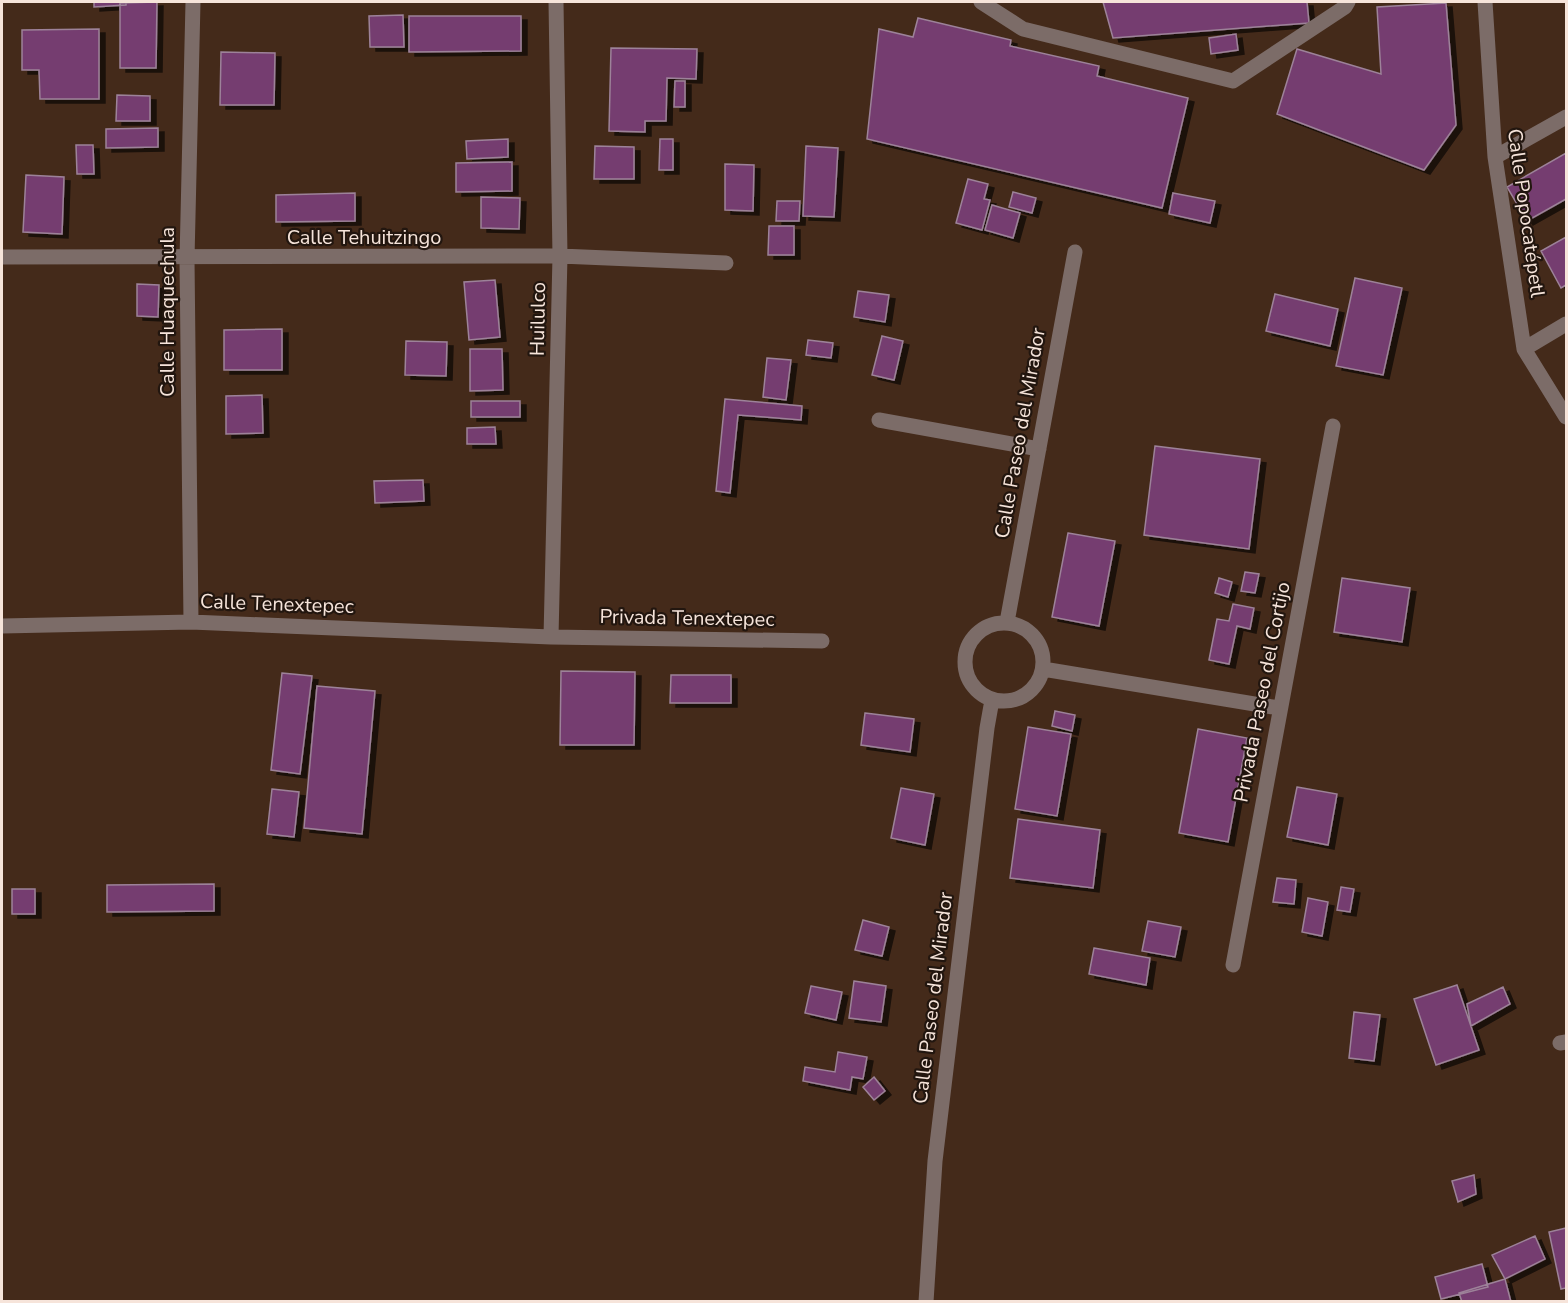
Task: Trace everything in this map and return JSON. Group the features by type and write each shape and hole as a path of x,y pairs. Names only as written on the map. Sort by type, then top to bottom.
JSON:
{"street":[{"name":"Calle Huaquechula","path":"190,622 187,258 193,2"},
{"name":"Huilulco","path":"551,637 560,256 556,2"},
{"path":"981,2 1023,29 1233,81 1345,8 1348,2"},
{"name":"Calle Popocatépetl","path":"1485,2 1495,157 1524,349 1566,417"},
{"path":"1495,157 1566,117"},
{"name":"Calle Paseo del Mirador","path":"1007,622 1075,252"},
{"name":"Calle Tehuitzingo","path":"2,256 187,258 560,256 726,264"},
{"path":"1524,349 1566,324"},
{"path":"879,420 1039,449"},
{"name":"Privada Paseo del Cortijo","path":"1233,965 1333,426"},
{"name":"Calle Tenextepec","path":"2,626 190,622 551,637"},
{"path":"1007,622 1022,627 1035,638 1042,652 1043,669 1037,684 1024,696 1009,702 993,700 978,693 968,680 964,664 967,647 976,633 990,624 1007,622"},
{"name":"Privada Tenextepec","path":"551,637 822,641"},
{"path":"1043,669 1279,708"},
{"name":"Calle Paseo del Mirador","path":"926,1302 935,1161 987,728 993,700"}],"building":[{"path":"94,2 126,2 126,5 94,7"},
{"path":"157,2 156,68 120,68 120,3"},
{"path":"1103,2 1307,2 1309,23 1113,38"},
{"path":"1446,3 1456,125 1424,170 1277,114 1297,49 1381,74 1377,7"},
{"path":"403,15 404,47 370,47 369,16"},
{"path":"409,16 521,16 521,51 409,52"},
{"path":"918,18 1011,40 1010,46 1099,66 1097,76 1188,98 1162,208 867,139 879,29 913,37"},
{"path":"99,29 99,99 40,99 39,70 22,70 22,30"},
{"path":"1236,34 1238,50 1211,54 1209,38"},
{"path":"611,48 697,49 696,79 667,78 666,121 645,121 645,132 609,131"},
{"path":"221,52 275,53 274,105 220,105"},
{"path":"675,81 685,81 685,107 674,107"},
{"path":"117,95 150,96 150,121 116,121"},
{"path":"158,128 158,147 106,148 106,129"},
{"path":"508,139 508,157 467,159 466,141"},
{"path":"660,139 673,139 673,170 659,170"},
{"path":"76,145 93,145 94,174 77,174"},
{"path":"595,146 634,147 634,179 594,179"},
{"path":"806,146 838,148 834,217 803,216"},
{"path":"1566,153 1566,199 1527,221 1507,187"},
{"path":"512,162 512,191 456,192 456,163"},
{"path":"725,164 754,165 753,211 725,210"},
{"path":"26,175 64,177 62,234 23,232"},
{"path":"968,179 988,184 984,199 990,200 982,230 956,223"},
{"path":"1013,192 1036,198 1032,213 1009,207"},
{"path":"355,193 355,221 276,222 276,195"},
{"path":"1173,193 1215,201 1210,223 1169,214"},
{"path":"481,197 520,198 519,229 481,228"},
{"path":"777,201 800,201 799,221 776,221"},
{"path":"992,205 1020,213 1013,238 985,230"},
{"path":"769,226 794,226 794,255 768,255"},
{"path":"1566,237 1566,285 1561,288 1541,251"},
{"path":"1355,278 1402,288 1383,375 1336,366"},
{"path":"495,280 500,337 469,340 464,282"},
{"path":"137,284 159,285 158,317 137,316"},
{"path":"858,291 889,295 885,322 854,317"},
{"path":"1275,294 1338,309 1330,346 1266,331"},
{"path":"282,329 282,370 224,370 224,330"},
{"path":"882,336 903,341 894,380 872,375"},
{"path":"808,340 833,343 831,358 806,355"},
{"path":"406,341 447,342 446,376 405,375"},
{"path":"470,349 502,349 503,390 470,391"},
{"path":"767,358 791,360 786,400 763,397"},
{"path":"262,395 263,433 226,434 226,396"},
{"path":"725,399 802,406 801,420 738,415 730,493 716,491"},
{"path":"471,401 520,401 520,417 471,417"},
{"path":"495,427 496,444 467,444 467,428"},
{"path":"1155,446 1260,459 1249,549 1144,535"},
{"path":"423,480 424,501 375,503 374,481"},
{"path":"1068,533 1115,541 1099,626 1052,617"},
{"path":"1245,572 1259,574 1255,593 1241,591"},
{"path":"1219,578 1232,582 1228,597 1215,593"},
{"path":"1342,578 1410,588 1402,642 1334,632"},
{"path":"1233,604 1254,608 1250,629 1237,626 1229,664 1209,660 1217,619 1229,621"},
{"path":"561,671 635,672 634,745 560,745"},
{"path":"282,673 312,676 300,774 271,770"},
{"path":"671,675 731,675 731,703 670,703"},
{"path":"317,686 375,691 362,834 304,828"},
{"path":"1055,711 1075,715 1072,731 1052,726"},
{"path":"865,713 914,719 910,752 861,745"},
{"path":"1028,727 1071,734 1057,816 1015,809"},
{"path":"1198,729 1247,738 1228,842 1179,833"},
{"path":"1297,787 1337,794 1328,845 1287,837"},
{"path":"901,788 934,794 925,845 891,838"},
{"path":"272,789 299,792 294,837 267,834"},
{"path":"1018,819 1100,830 1093,888 1010,878"},
{"path":"1277,878 1296,880 1294,904 1273,902"},
{"path":"214,884 214,911 107,912 107,885"},
{"path":"1341,887 1354,889 1350,912 1337,910"},
{"path":"12,889 35,889 35,914 12,914"},
{"path":"1308,898 1328,902 1322,936 1302,932"},
{"path":"863,920 889,927 882,956 855,950"},
{"path":"1148,921 1181,927 1175,957 1142,951"},
{"path":"1094,948 1150,958 1146,985 1089,974"},
{"path":"854,981 886,986 881,1022 849,1018"},
{"path":"1457,985 1479,1050 1436,1065 1414,999"},
{"path":"811,986 842,992 836,1020 805,1013"},
{"path":"1503,987 1510,1004 1471,1026 1467,1004"},
{"path":"1354,1012 1380,1015 1374,1061 1349,1058"},
{"path":"838,1052 867,1057 863,1079 852,1077 850,1090 803,1081 805,1067 835,1072"},
{"path":"874,1077 885,1091 874,1100 863,1087"},
{"path":"1474,1175 1476,1194 1458,1202 1452,1181"},
{"path":"1566,1228 1566,1288 1561,1289 1549,1232"},
{"path":"1535,1236 1545,1259 1505,1279 1492,1255"},
{"path":"1482,1264 1488,1287 1441,1299 1435,1277"},
{"path":"1505,1279 1511,1302 1462,1302 1459,1293"}]}
